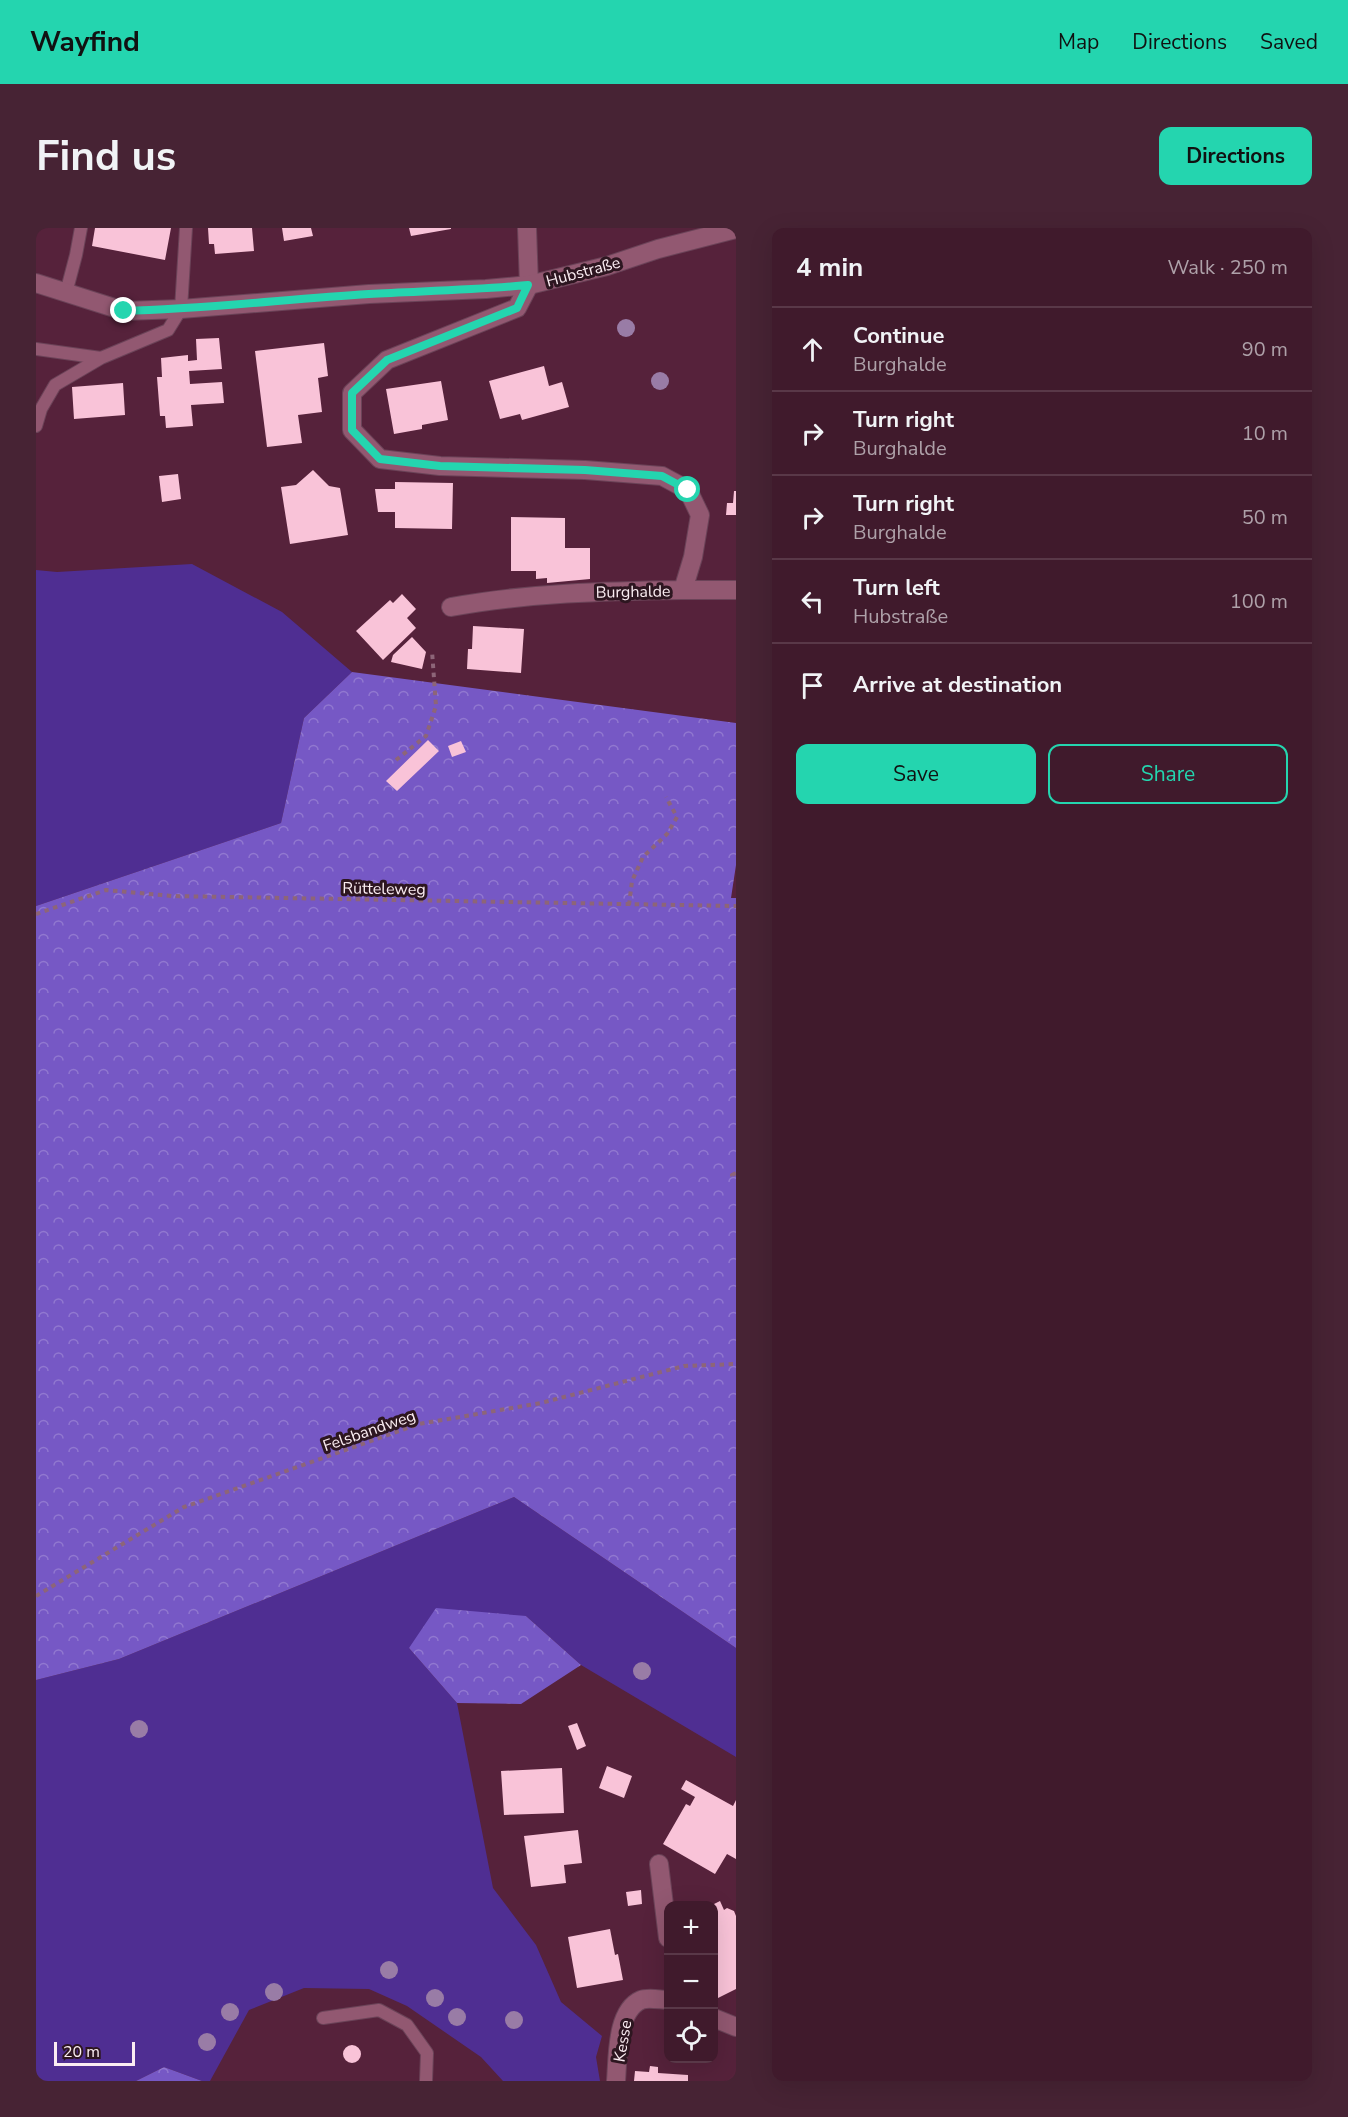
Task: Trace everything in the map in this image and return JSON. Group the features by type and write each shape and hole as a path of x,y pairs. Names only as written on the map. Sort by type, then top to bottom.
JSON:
{"street":[{"path":"527,228 528,285"},
{"name":"Hubstraße","path":"36,283 124,311 182,309 369,294 486,290 528,285 607,266 658,249 736,229"},
{"name":"Burghalde","path":"451,607 504,598 606,591 683,590 693,557 700,515 688,490 662,476 585,470 440,466 380,459 352,430 352,393 387,360 517,308 528,285"},
{"path":"683,590 736,590"},
{"path":"659,1864 664,1901"},
{"name":"Kesse","path":"616,2081 620,2034 627,2011 642,1999 664,2000"},
{"path":"718,2020 736,2027"}],"lane":[{"path":"66,293 81,228"},
{"path":"36,426 41,409 55,385 101,358 168,330 182,309 186,228"},
{"path":"36,349 101,358"},
{"path":"323,2018 379,2010 407,2025 427,2054 426,2081"}],"path":[{"path":"396,760 426,736 436,706 432,651"},
{"path":"629,905 632,881 643,857 667,834 677,817 666,797"},
{"name":"Rütteleweg","path":"36,914 106,890 172,896 736,906"},
{"name":"Felsbandweg","path":"36,1596 184,1507 419,1424 541,1403 684,1365 736,1364"}],"shaded area":[{"path":"192,564 282,612 352,672 304,718 281,823 36,906 36,570 57,572"},
{"path":"514,1497 736,1648 736,1757 581,1665 526,1616 409,1648 457,1703 493,1888 536,1945 561,2002 602,2036 596,2057 600,2081 503,2081 481,2057 407,2006 369,1989 304,1988 249,2010 210,2081 202,2081 164,2067 136,2081 36,2081 36,1680 119,1659"}],"green space":[{"path":"352,672 736,723 736,865 731,898 736,898 736,1648 514,1497 119,1659 36,1680 36,906 281,823 304,718"},
{"path":"436,1608 526,1616 581,1665 521,1704 457,1703 409,1648"},
{"path":"164,2067 202,2081 136,2081"}],"building":[{"path":"95,228 171,228 165,260 92,246"},
{"path":"208,228 252,228 254,251 215,254 214,244 209,244"},
{"path":"282,228 311,228 313,236 284,241"},
{"path":"409,228 451,228 451,229 411,236"},
{"path":"219,338 222,369 189,371 190,384 222,382 224,403 191,405 193,426 166,428 165,416 160,416 157,377 162,377 161,358 188,355 188,361 197,360 196,339"},
{"path":"324,343 328,376 318,378 322,412 298,415 302,443 267,447 255,351"},
{"path":"544,366 549,386 562,382 569,407 522,420 520,414 500,419 489,381"},
{"path":"441,381 448,420 422,425 422,429 394,434 386,389"},
{"path":"123,383 125,415 74,419 72,387"},
{"path":"313,470 329,486 340,488 348,535 290,544 281,487 296,485"},
{"path":"178,474 181,499 162,502 159,476"},
{"path":"395,482 453,483 452,529 395,528 395,512 378,512 375,489 395,489"},
{"path":"734,491 736,491 736,515 726,515 727,503 733,503"},
{"path":"511,517 565,518 565,548 590,548 590,579 547,583 547,578 536,579 536,571 511,571"},
{"path":"402,594 416,609 407,618 416,628 383,660 356,631 390,600 393,603"},
{"path":"473,626 524,629 521,673 467,669 468,649 472,649"},
{"path":"412,637 426,652 422,669 391,662 393,655"},
{"path":"428,740 439,751 397,791 386,781"},
{"path":"461,741 466,752 452,757 448,746"},
{"path":"577,1723 586,1746 577,1750 568,1726"},
{"path":"607,1766 632,1776 624,1798 599,1788"},
{"path":"562,1768 564,1813 504,1815 501,1771"},
{"path":"686,1780 733,1806 736,1800 736,1859 727,1854 715,1874 663,1844 686,1804 690,1806 695,1797 681,1789"},
{"path":"578,1830 582,1863 564,1865 566,1883 531,1887 524,1836"},
{"path":"641,1890 642,1904 628,1906 626,1892"},
{"path":"720,1901 724,1910 727,1908 734,1911 736,1916 736,1989 718,1998 718,1955 718,1902"},
{"path":"610,1929 623,1980 577,1988 568,1937"},
{"path":"352,2045 358,2048 361,2054 358,2060 352,2063 346,2060 343,2054 346,2048"},
{"path":"650,2066 658,2067 658,2073 688,2075 688,2081 634,2081 635,2071 649,2072"}],"route":[{"path":"124,311 182,309 369,294 486,290 528,285 517,308 387,360 352,393 352,430 380,459 440,466 585,470 662,476 688,490"}]}
